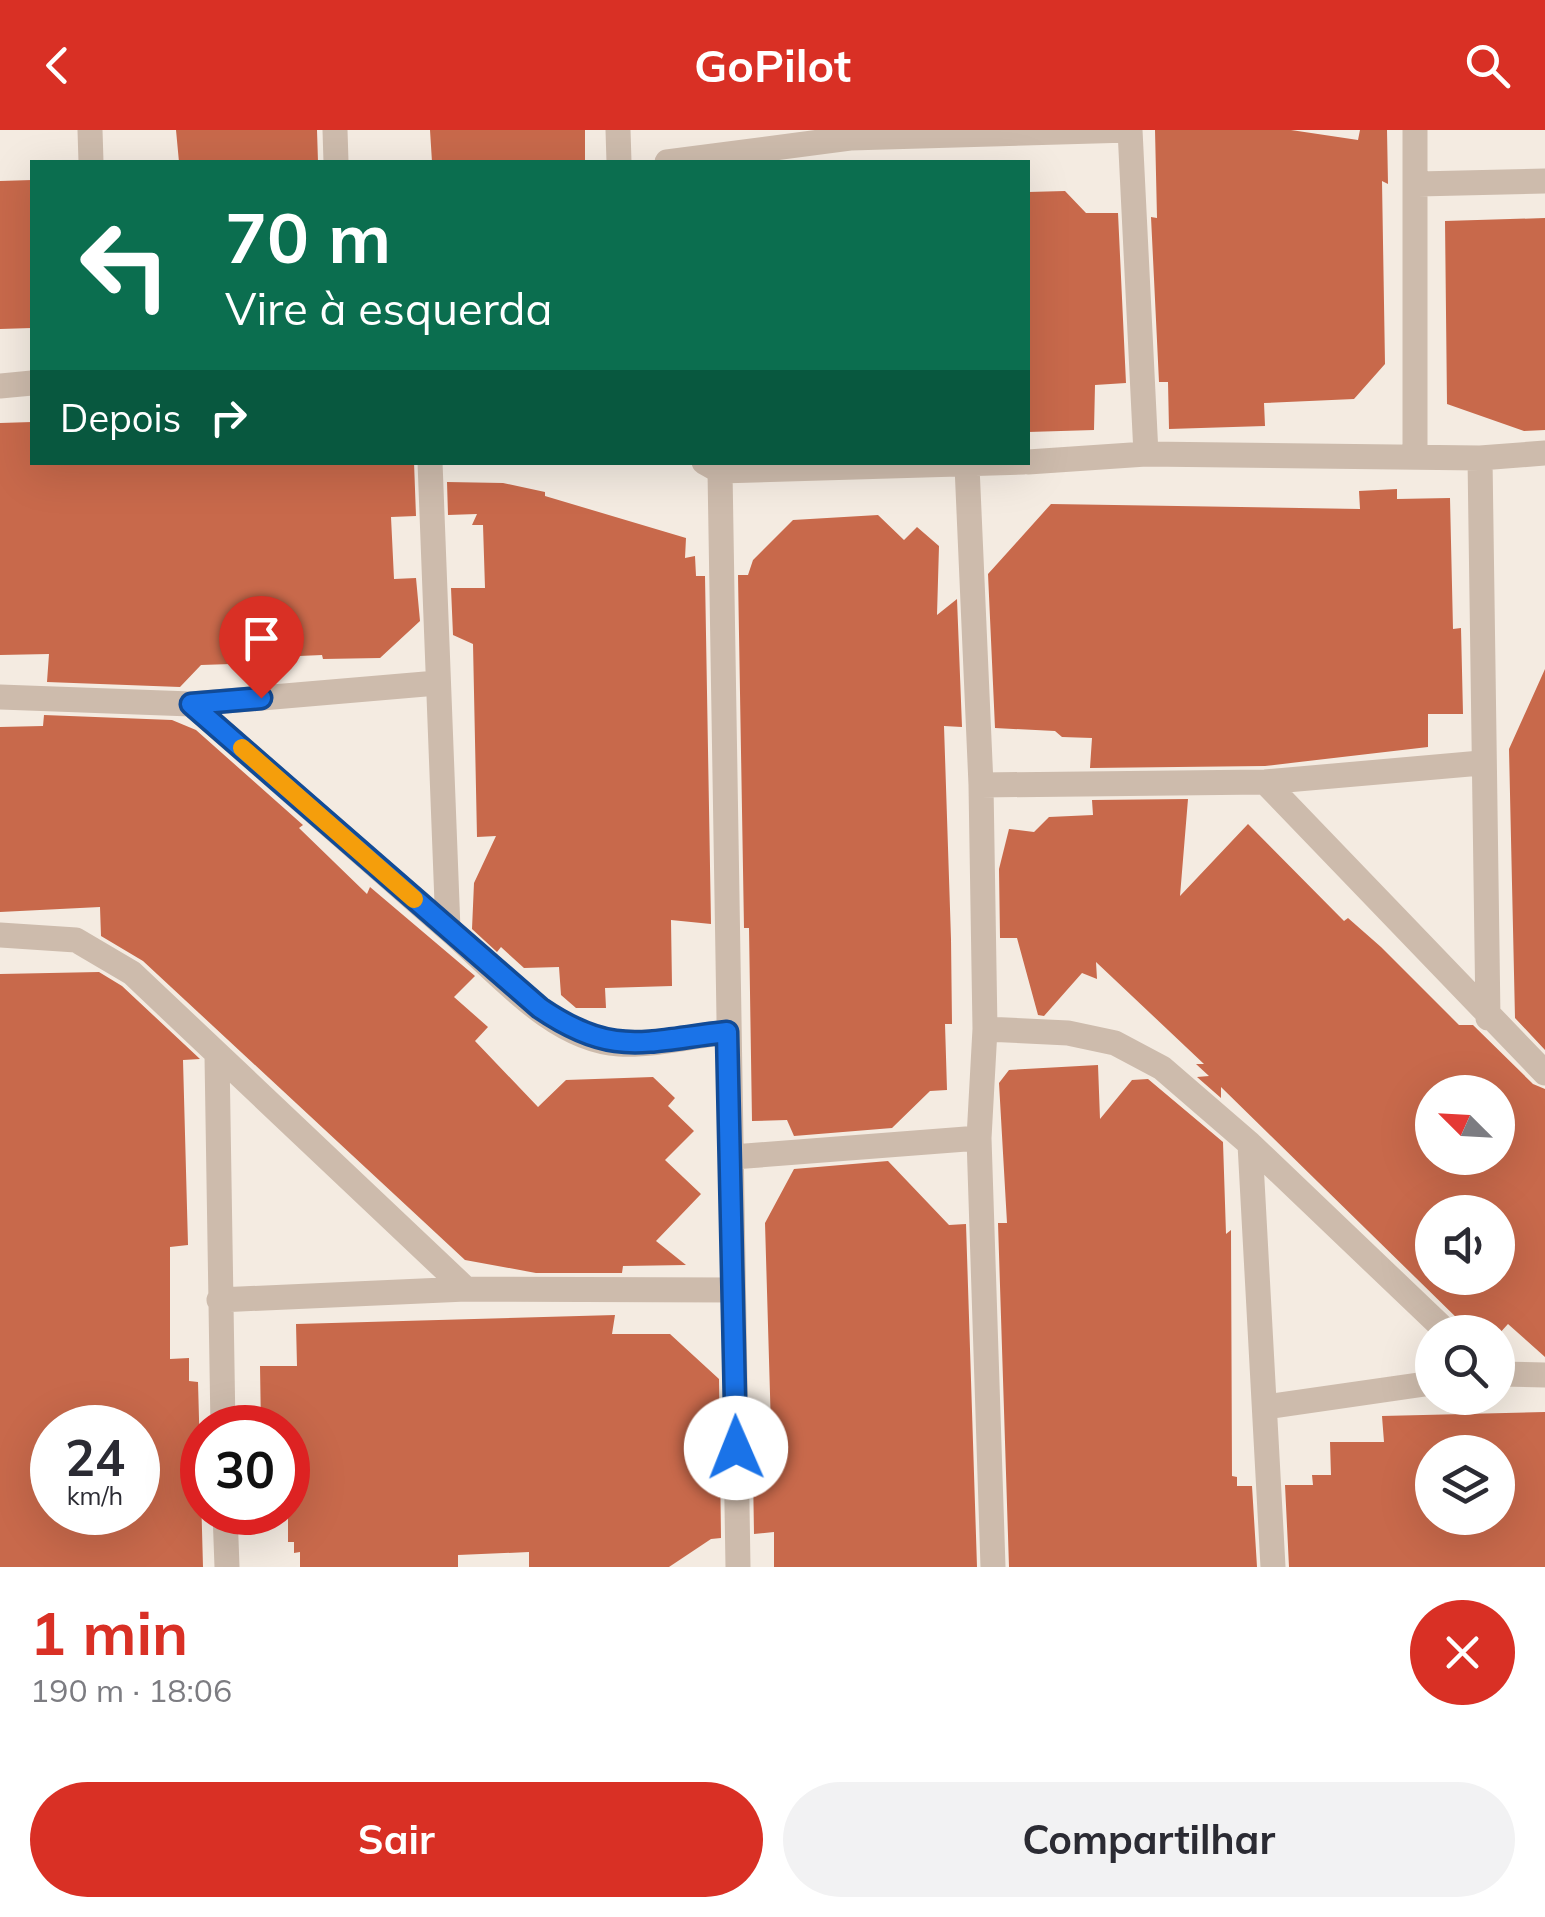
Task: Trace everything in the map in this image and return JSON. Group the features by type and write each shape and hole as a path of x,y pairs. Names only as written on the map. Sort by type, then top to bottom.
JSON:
{"street":[{"path":"90,130 91,160"},
{"path":"335,130 336,160"},
{"path":"618,130 619,160"},
{"path":"680,160 846,134 1130,130 1146,454"},
{"path":"1415,130 1416,455"},
{"path":"1418,184 1545,181"},
{"path":"0,386 30,383"},
{"path":"1030,462 1146,454 1480,458 1545,452"},
{"path":"1480,458 1481,763 1488,1018"},
{"path":"430,465 448,928"},
{"path":"738,1567 732,1157 712,466 982,465"},
{"path":"967,466 981,785 985,1029 979,1138 993,1567"},
{"path":"0,697 191,704 437,683"},
{"path":"191,704 540,1008 578,1034 619,1044 727,1032"},
{"path":"981,785 1265,782 1481,763"},
{"path":"1265,782 1545,1073"},
{"path":"0,935 76,940 132,973 466,1289"},
{"path":"985,1029 1068,1033 1115,1043 1162,1068 1250,1144 1429,1315"},
{"path":"217,1056 222,1405"},
{"path":"732,1157 979,1138"},
{"path":"1250,1144 1272,1567"},
{"path":"219,1300 466,1289 732,1290"},
{"path":"1515,1374 1545,1374"},
{"path":"1265,1407 1415,1385"},
{"path":"226,1535 227,1567"}],"building":[{"path":"176,130 317,130 318,160 179,160"},
{"path":"430,130 585,130 585,160 432,160"},
{"path":"1155,130 1291,130 1358,140 1360,130 1387,130 1388,184 1382,181 1385,364 1354,399 1264,403 1265,426 1169,429 1168,382 1159,382 1151,217 1157,218"},
{"path":"30,180 30,328 0,329 0,181"},
{"path":"1065,191 1086,213 1118,213 1126,383 1095,385 1094,430 1030,432 1030,192"},
{"path":"1545,218 1545,430 1524,431 1447,404 1445,221"},
{"path":"30,422 30,465 414,465 416,516 391,517 394,579 416,578 420,621 380,658 323,659 322,655 231,659 231,664 201,665 180,687 47,682 49,654 0,655 0,423"},
{"path":"447,482 503,483 545,492 545,496 686,538 685,558 695,556 696,576 705,576 711,924 671,920 672,986 605,988 606,1008 576,1008 561,995 559,967 524,968 501,947 497,952 472,929 474,883 496,836 477,837 473,644 453,635 451,588 485,588 483,525 472,525 477,514 448,515"},
{"path":"1397,489 1397,499 1450,498 1453,629 1461,628 1463,714 1428,714 1428,747 1265,766 1090,768 1092,738 1062,737 1055,731 995,728 988,574 1051,504 1360,509 1359,491"},
{"path":"878,515 904,540 917,527 939,546 937,615 957,599 962,727 944,726 952,1024 945,1024 947,1090 930,1091 892,1128 794,1136 787,1120 752,1121 749,928 744,928 738,575 748,575 753,560 793,520"},
{"path":"1545,669 1545,1050 1515,1018 1509,749"},
{"path":"44,715 172,720 196,730 303,825 299,828 367,894 370,887 475,976 454,997 488,1027 475,1041 538,1107 566,1080 653,1077 675,1098 668,1106 694,1131 665,1160 701,1194 656,1241 686,1265 623,1266 622,1273 536,1273 465,1260 143,961 101,936 100,907 0,912 0,727 43,726"},
{"path":"1188,799 1180,896 1248,824 1344,921 1348,918 1381,947 1459,1025 1473,1025 1533,1084 1545,1089 1545,1357 1515,1330 1515,1315 1454,1315 1433,1295 1515,1295 1515,1195 1415,1195 1415,1277 1221,1087 1221,1098 1197,1077 1209,1076 1196,1064 1204,1064 1096,962 1097,979 1082,973 1044,1016 1038,1015 1017,938 1000,938 999,869 1009,829 1034,832 1049,817 1093,815 1092,800"},
{"path":"99,972 122,986 200,1059 183,1060 188,1245 170,1247 170,1359 189,1358 189,1381 198,1382 199,1405 180,1405 180,1535 202,1535 203,1567 0,1567 0,974"},
{"path":"1098,1065 1100,1119 1132,1080 1148,1079 1223,1142 1226,1234 1231,1230 1232,1476 1237,1477 1237,1486 1252,1486 1257,1567 1009,1567 998,1223 1007,1223 999,1083 1009,1070"},
{"path":"888,1161 949,1225 966,1224 977,1567 774,1567 774,1532 754,1534 752,1410 771,1428 765,1223 794,1169"},
{"path":"615,1315 612,1334 670,1334 719,1379 721,1538 711,1539 669,1567 529,1567 529,1552 458,1555 458,1567 300,1567 300,1552 294,1553 294,1542 288,1542 288,1535 310,1535 310,1405 261,1405 260,1366 297,1366 296,1324"},
{"path":"1545,1412 1545,1567 1289,1567 1285,1485 1313,1485 1312,1475 1331,1475 1330,1442 1384,1442 1382,1416"}],"slow traffic":[{"path":"242,748 414,899"}],"route":[{"path":"261,698 191,704 540,1008 578,1034 619,1044 727,1032 736,1448"}]}
